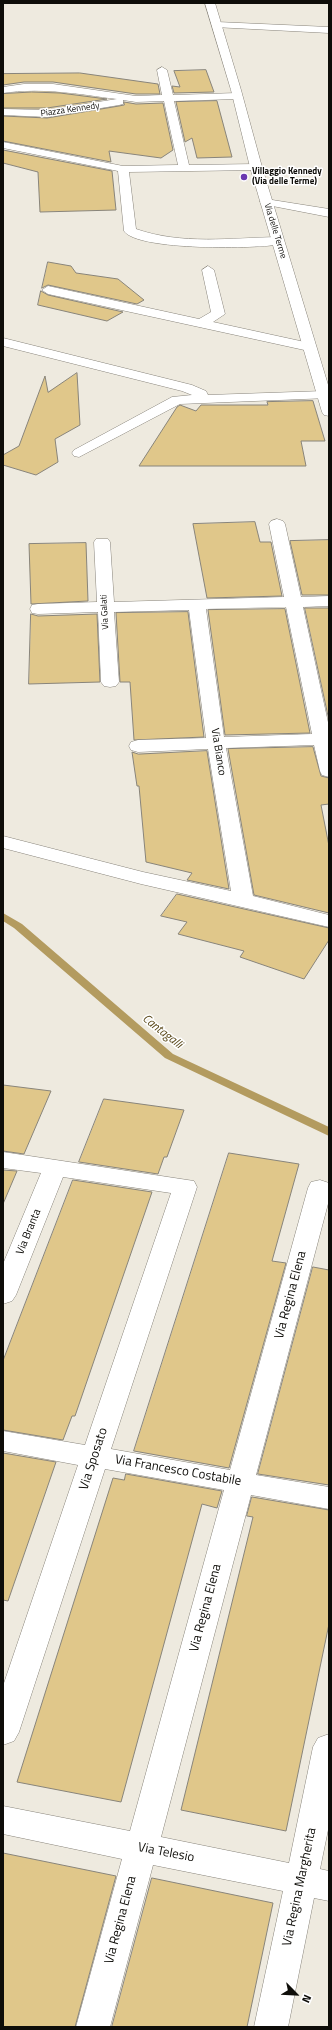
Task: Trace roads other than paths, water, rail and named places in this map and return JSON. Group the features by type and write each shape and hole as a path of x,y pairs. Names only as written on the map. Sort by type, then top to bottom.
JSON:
{"street":[{"name":"Via delle Terme","path":"210,3 256,167 327,403"},
{"path":"217,25 329,30"},
{"path":"162,70 184,168"},
{"name":"Piazza Kennedy","path":"3,90 24,87 54,87 136,99"},
{"name":"Piazza Kennedy","path":"3,112 38,115 56,114 136,99 237,96"},
{"path":"3,145 123,169 256,167"},
{"path":"123,169 130,231 137,234 179,242 278,241"},
{"path":"266,200 305,197"},
{"path":"266,200 329,213"},
{"path":"202,324 218,314 208,270"},
{"path":"48,290 310,347"},
{"path":"3,342 187,388 200,392 204,399"},
{"path":"80,453 177,400 204,399 327,403"},
{"path":"277,524 293,602 325,739 329,771"},
{"name":"Via Galati","path":"102,542 110,682"},
{"path":"38,609 329,601"},
{"name":"Via Bianco","path":"197,604 216,743 243,900"},
{"path":"138,746 325,739"},
{"path":"3,842 141,878 243,900 329,921"},
{"path":"3,1160 55,1168"},
{"name":"Via Sposato","path":"3,1732 185,1187 55,1168"},
{"name":"Via Branta","path":"3,1295 55,1168"},
{"name":"Via Regina Elena","path":"93,2027 320,1188"},
{"name":"Via Francesco Costabile","path":"3,1441 329,1498"},
{"name":"Via Regina Margherita","path":"271,2027 315,1883 329,1747"},
{"name":"Via Telesio","path":"3,1820 315,1883"}],"waterway":[{"name":"Cantagalli","path":"3,916 18,926 169,1056 329,1132"}],"place":[{"name":"Villaggio Kennedy (Via delle Terme)","path":"244,177"}]}
